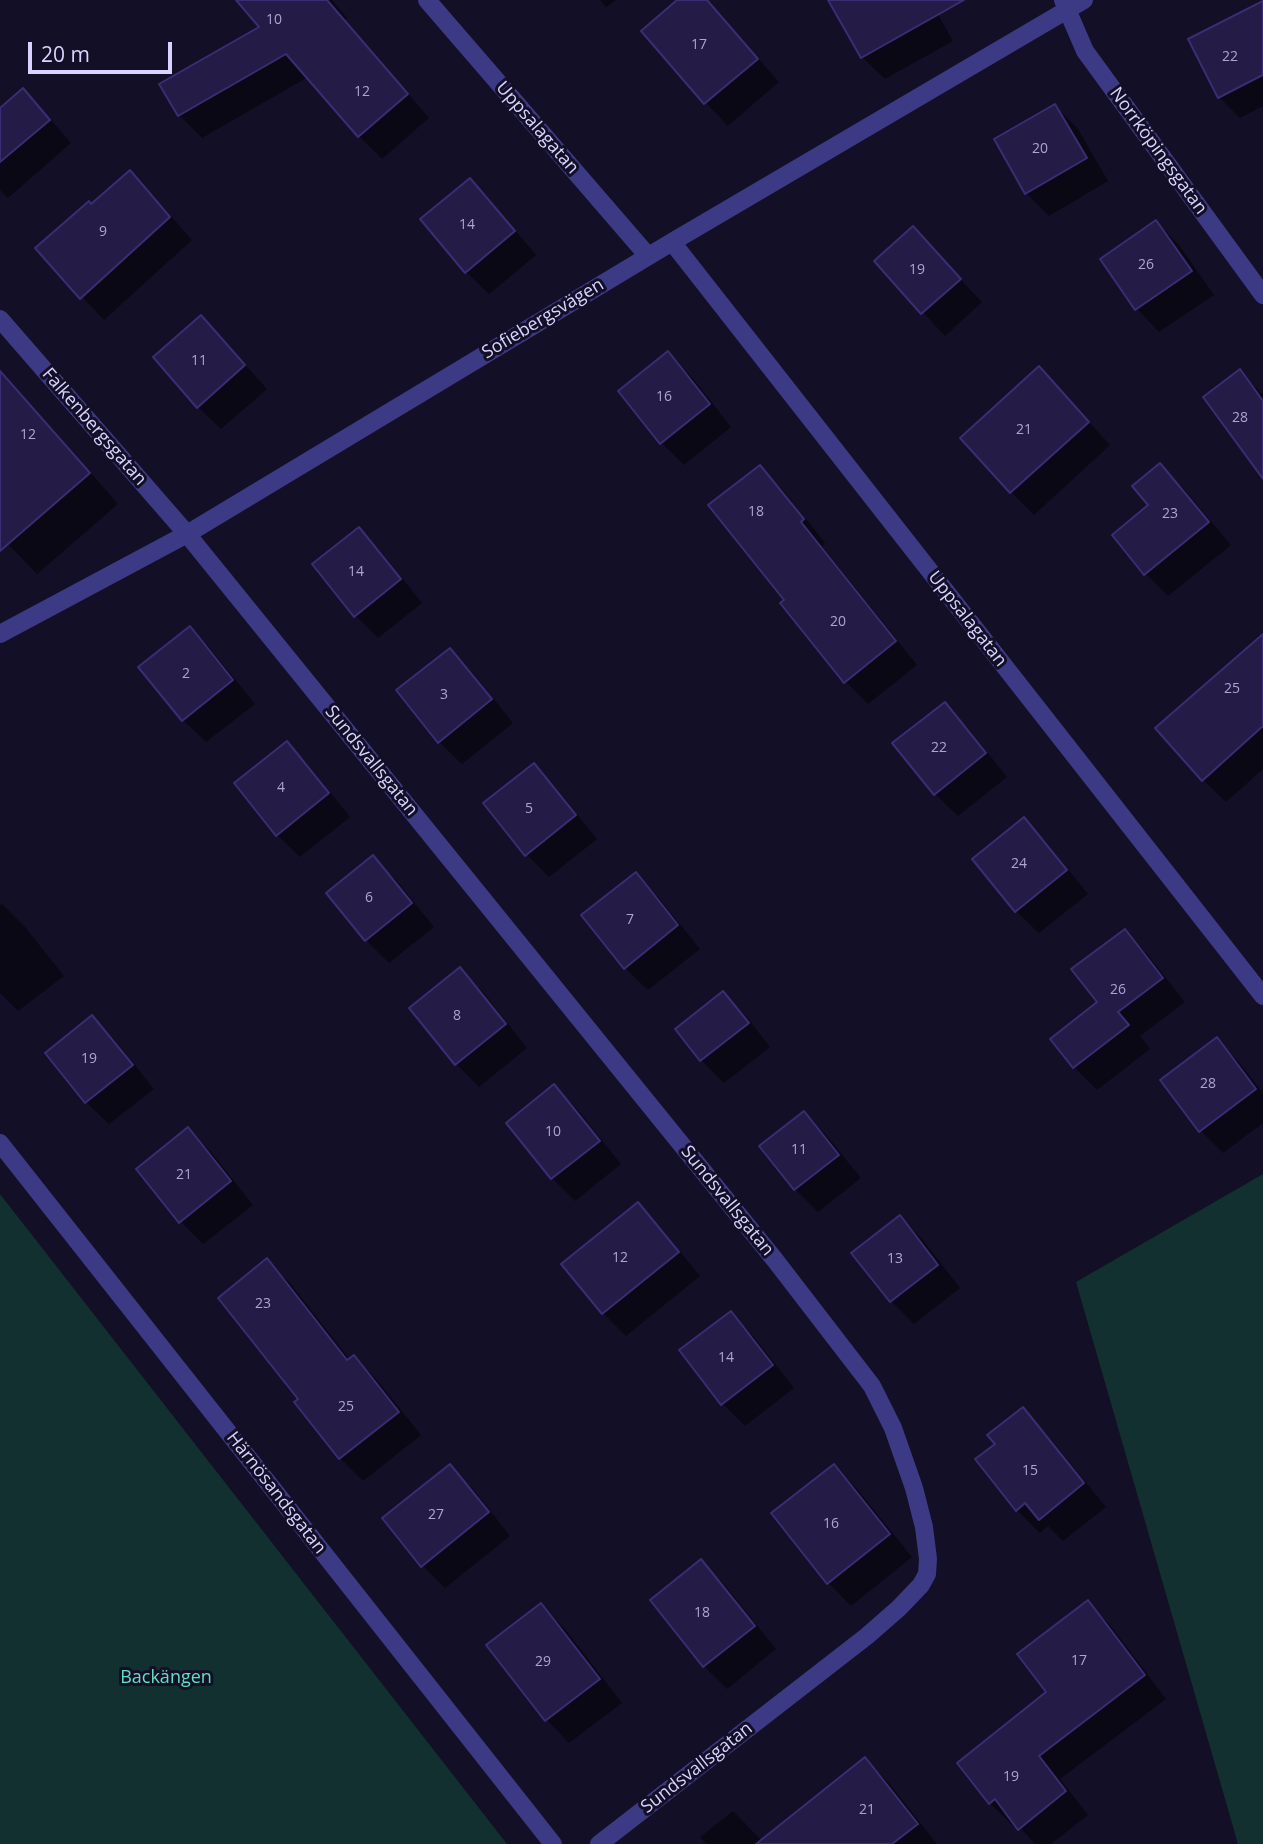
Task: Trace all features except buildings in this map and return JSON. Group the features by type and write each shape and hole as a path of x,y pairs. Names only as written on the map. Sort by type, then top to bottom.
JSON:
{"street":[{"name":"Uppsalagatan","path":"427,0 648,256"},
{"name":"Sofiebergsvägen","path":"0,634 187,534 1065,4 1084,0"},
{"name":"Norrköpingsgatan","path":"1065,4 1085,51 1263,295"},
{"name":"Uppsalagatan","path":"672,242 1263,996"},
{"name":"Falkenbergsgatan","path":"0,319 187,534"},
{"name":"Sundsvallsgatan","path":"187,534 775,1260 872,1385 892,1428 914,1488 927,1544 927,1574 921,1585 867,1636 600,1844"},
{"name":"Härnösandsgatan","path":"0,1143 553,1844"}],"green space":[{"path":"1263,1174 1263,1844 1238,1844 1076,1282"},
{"name":"Backängen","path":"0,1194 507,1844 0,1844"}]}
